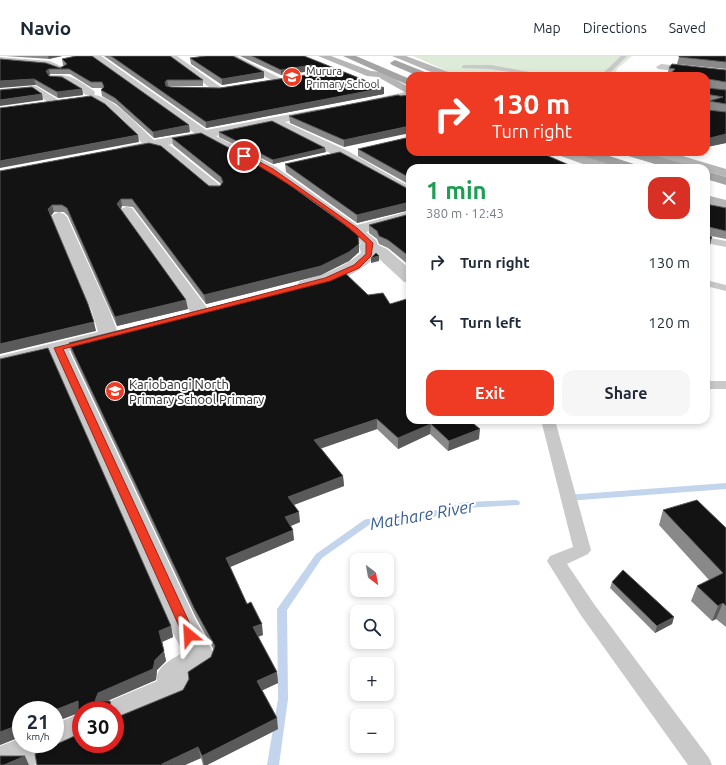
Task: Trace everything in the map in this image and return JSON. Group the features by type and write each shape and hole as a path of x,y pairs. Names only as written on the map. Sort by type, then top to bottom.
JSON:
{"main road":[{"path":"324,56 406,82"},
{"path":"348,56 380,73 406,90"},
{"path":"397,56 439,72"},
{"path":"384,59 416,72"},
{"path":"578,156 607,163"},
{"path":"585,156 607,163"},
{"path":"593,156 607,163"},
{"path":"643,156 669,164"},
{"path":"668,156 694,164"},
{"path":"710,169 726,174"},
{"path":"710,176 726,181"},
{"path":"710,191 726,196"},
{"path":"710,200 726,205"}],"street":[{"path":"96,56 94,57 205,135 271,170 355,230 370,243 369,254 356,266 328,280 290,289"},
{"path":"230,56 279,80"},
{"path":"175,58 193,59"},
{"path":"175,58 224,89 204,90"},
{"path":"50,64 67,59"},
{"path":"0,60 50,64 62,69"},
{"path":"657,72 661,67 671,60"},
{"path":"661,67 707,72"},
{"path":"710,72 726,74"},
{"path":"54,78 66,78 96,94 152,146 167,150 216,189"},
{"path":"264,82 292,78"},
{"path":"118,88 131,84"},
{"path":"0,92 36,89 60,103 42,105"},
{"path":"79,100 96,94"},
{"path":"359,104 406,94"},
{"path":"167,150 114,156 205,135 331,110"},
{"path":"274,121 343,154 406,191"},
{"path":"321,159 358,150"},
{"path":"271,170 285,167"},
{"path":"127,211 208,311 180,318"},
{"path":"0,362 116,334 102,312 59,217"},
{"path":"355,230 406,217"},
{"path":"369,254 367,246 382,252 406,274"},
{"path":"58,348 183,624 201,657 172,676 174,688 124,710"},
{"path":"0,763 24,753"}],"lane":[{"path":"607,72 624,56"},
{"path":"464,67 491,67 523,72"},
{"path":"710,241 726,244"},
{"path":"710,284 726,288"},
{"path":"710,385 726,385"},
{"path":"549,424 582,550 556,561 587,609 701,765"}],"green space":[{"path":"413,56 632,56 617,69 616,72 449,72"}],"building":[{"path":"76,56 92,56 189,125 153,132 115,98 101,90 104,87 102,82 91,82 69,69 49,69 46,71 49,76 62,77 82,89 57,92 34,79 0,81 0,59 46,63 60,68 67,64 62,59"},
{"path":"111,56 170,56 203,80 167,80 165,82 166,86 171,87 220,88 312,74 318,70 312,65 281,70 252,56 304,56 384,88 206,122"},
{"path":"206,56 233,56 264,72 222,79 190,58"},
{"path":"726,56 726,62 679,57"},
{"path":"672,64 726,70 726,82 710,79 710,72 672,72 675,69 669,68"},
{"path":"32,87 42,94 0,100 0,90"},
{"path":"710,88 726,90 726,104 710,101 723,97 710,95"},
{"path":"398,95 406,95 406,127 344,140 289,116"},
{"path":"91,96 105,104 138,135 0,161 0,108"},
{"path":"710,110 726,112 726,134 710,138"},
{"path":"272,121 325,148 273,160 219,132"},
{"path":"201,133 265,167 359,235 359,244 349,252 321,266 204,295 132,199 121,199 117,204 186,300 115,317 67,208 62,205 52,205 48,209 88,304 94,322 0,344 0,171 149,143 161,146 209,186 220,186 223,182 221,177 172,138"},
{"path":"406,138 406,156 548,156 567,164 406,164 406,176 358,149"},
{"path":"340,152 406,188 406,203 357,215 285,164"},
{"path":"710,205 726,208 726,231 710,227"},
{"path":"406,215 406,254 388,240 379,236 377,231 369,225"},
{"path":"376,253 379,256 371,258"},
{"path":"344,272 368,295 383,293 390,304 406,299 406,424 431,424 398,438 377,419 314,440 343,476 288,497 299,512 285,517 293,530 226,558 247,604 251,602 262,624 253,627 277,672 257,681 277,718 202,756 198,747 162,765 37,765 35,754 64,753 64,741 72,737 72,753 124,753 124,714 183,690 189,679 188,672 211,657 215,646 194,608 69,343 334,277"},
{"path":"48,348 171,626 159,631 164,651 155,660 153,669 98,693 95,701 72,701 72,703 64,706 64,701 12,701 12,728 0,732 0,359"},
{"path":"431,424 474,424 480,429 449,441"},
{"path":"697,500 726,528 726,606 723,603 718,606 697,586 723,573 663,510"},
{"path":"623,570 674,617 657,626 612,582"},
{"path":"0,756 25,756 4,765 0,765"}],"waterway":[{"name":"Mathare River","path":"567,498 726,486"},
{"name":"Mathare River","path":"273,765 283,699 282,609 319,556 367,522 426,516 465,505 516,503"}],"place":[{"name":"Murura Primary School","path":"292,77"},
{"name":"Kariobangi North Primary School Primary","path":"115,391"}],"route":[{"path":"189,635 132,507 58,348 328,280 356,266 369,254 370,243 355,230 271,170 244,156"}]}
